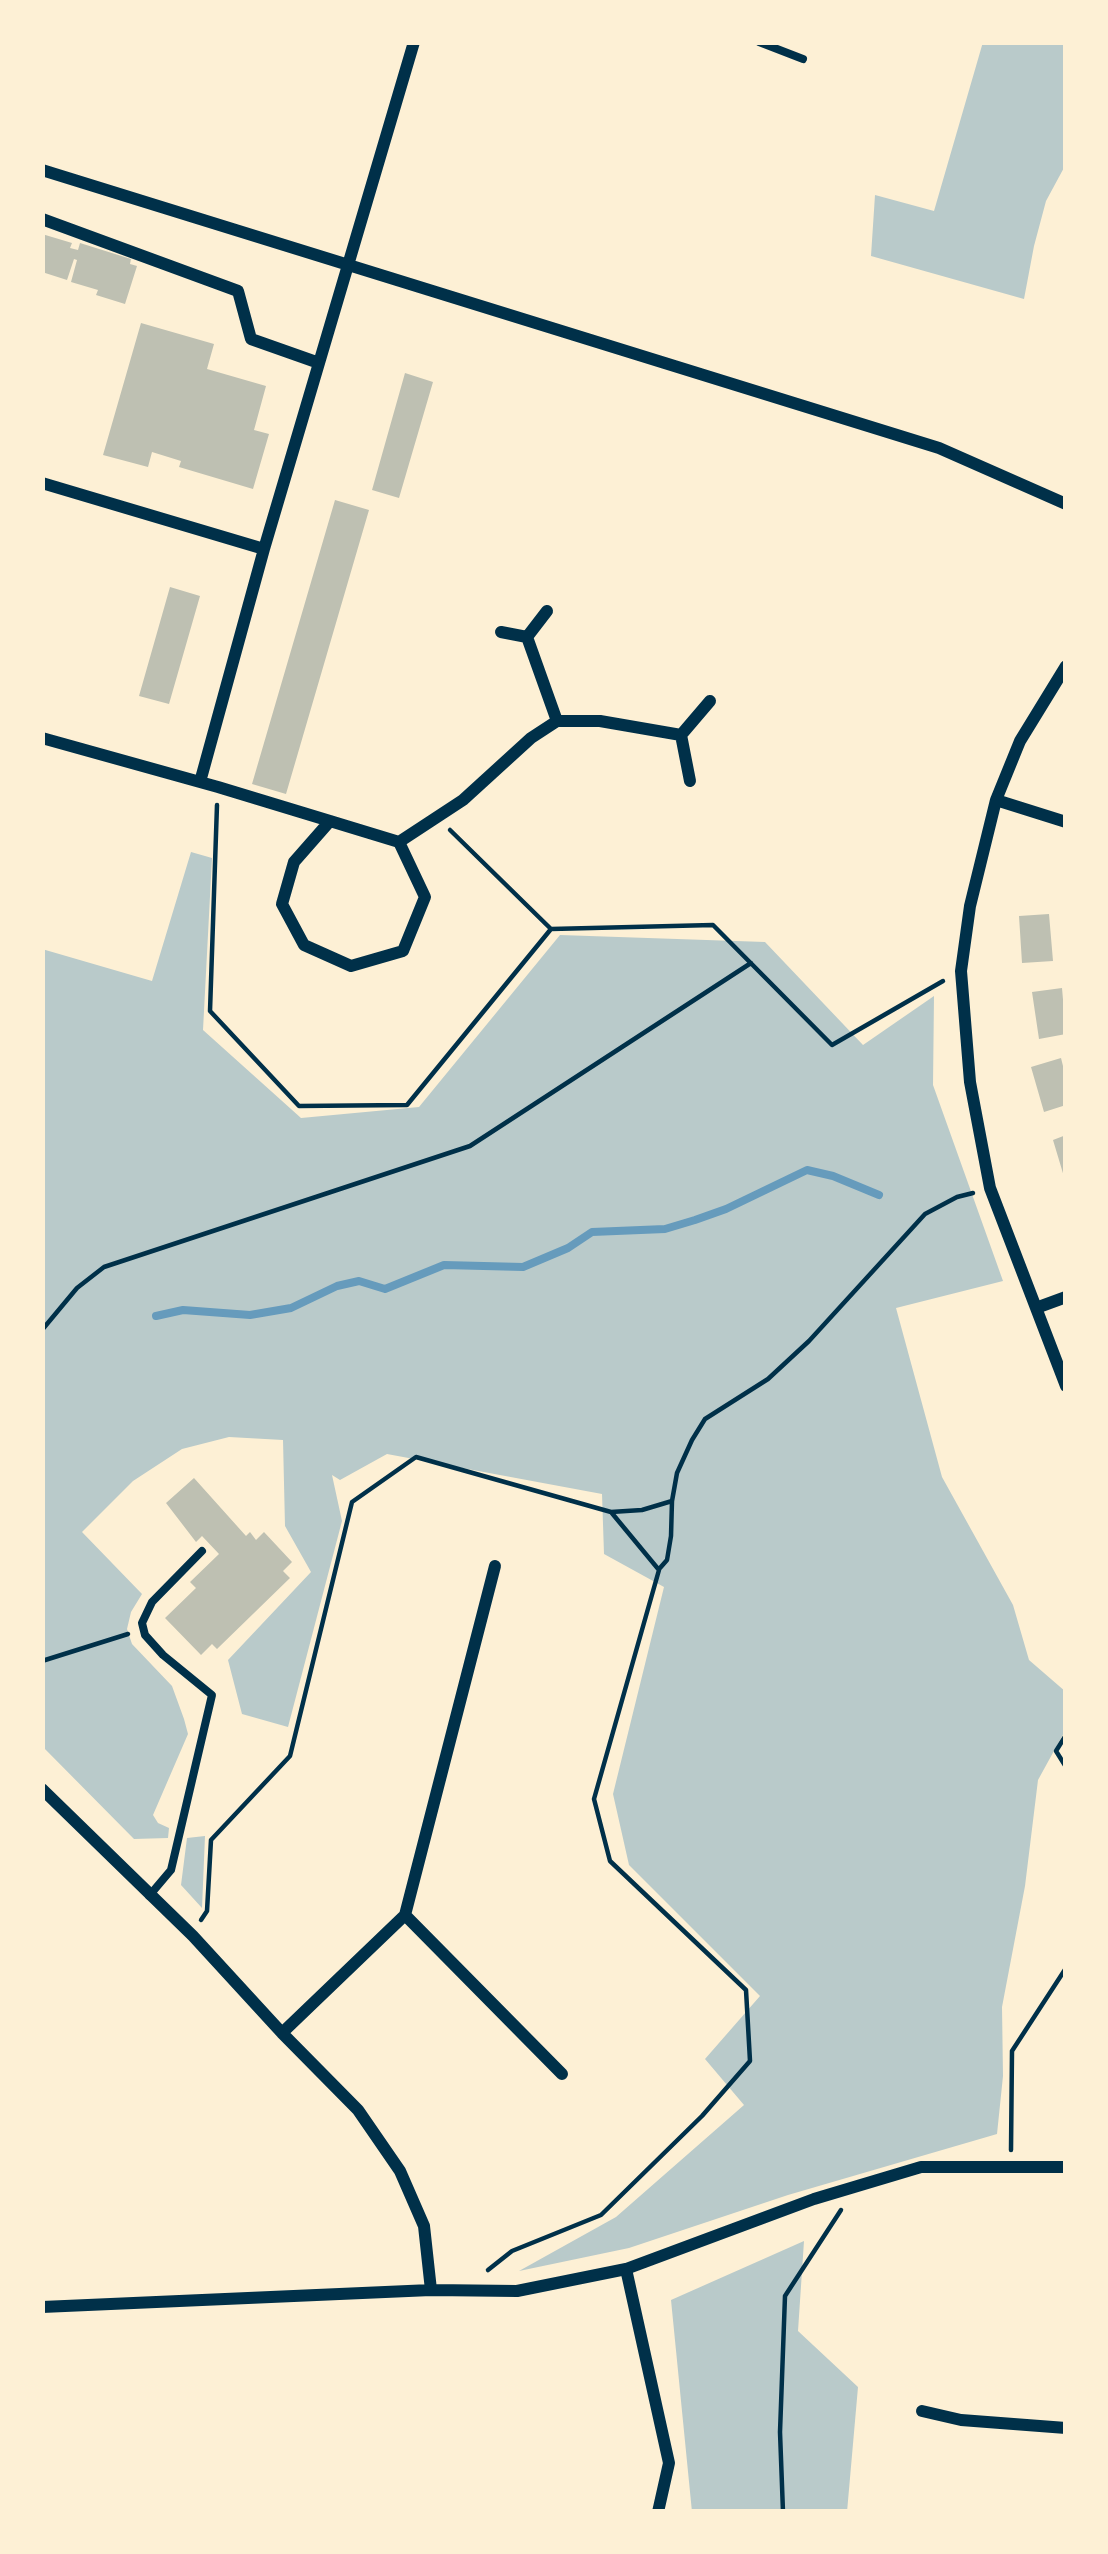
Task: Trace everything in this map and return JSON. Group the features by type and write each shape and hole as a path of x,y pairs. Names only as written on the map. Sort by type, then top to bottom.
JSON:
{"street":[{"path":"200,782 415,42"},
{"path":"42,170 939,448 1066,504"},
{"path":"42,219 238,291 251,338 319,363"},
{"path":"42,483 264,549"},
{"path":"527,637 548,611"},
{"path":"501,632 527,637"},
{"path":"527,637 557,721"},
{"path":"1066,666 1020,741 996,800 970,906 961,971 970,1082 991,1189 1066,1386"},
{"path":"681,735 710,700"},
{"path":"399,842 464,800 531,738 557,721 600,721 681,735"},
{"path":"681,735 690,781"},
{"path":"42,737 218,787 330,821 399,842 425,897 403,951 351,966 304,945 282,904 294,862 330,821"},
{"path":"996,800 1066,823"},
{"path":"1036,1308 1066,1298"},
{"path":"282,2033 405,1915 495,1566"},
{"path":"42,1789 193,1936 358,2110 400,2171 424,2226 431,2290"},
{"path":"405,1915 562,2074"},
{"path":"42,2307 431,2290 517,2291 626,2269 843,2190 921,2167 1066,2167"},
{"path":"626,2269 669,2463 658,2512"},
{"path":"922,2410 961,2420 1066,2428"}],"lane":[{"path":"759,42 803,58"},
{"path":"149,1896 171,1870 212,1695 164,1655 145,1635 142,1623 152,1602 202,1551"}],"path":[{"path":"218,787 210,1011 299,1106 407,1105 551,928"},
{"path":"437,818 551,928 713,925 832,1045 961,971"},
{"path":"42,1330 76,1288 104,1267 470,1146 751,963"},
{"path":"461,2291 512,2251 601,2215 702,2116 750,2061 746,1990 610,1861 594,1799 659,1570 667,1560 677,1473 705,1419 768,1379 809,1341 925,1214 957,1197 991,1189"},
{"path":"193,1936 207,1911 211,1840 290,1756 352,1502 416,1457 611,1512 672,1501"},
{"path":"611,1512 659,1570"},
{"path":"42,1661 123,1634 145,1635"},
{"path":"1066,1735 1056,1750 1066,1767"},
{"path":"1011,2167 1012,2051 1066,1969"},
{"path":"783,2512 780,2432 785,2296 842,2208 843,2190"}],"shaded area":[{"path":"983,42 1066,42 1066,164 1046,201 1024,299 871,256 875,195 934,211"},
{"path":"191,852 212,858 203,1030 301,1118 419,1107 560,935 765,942 863,1045 934,996 933,1085 1003,1281 896,1308 942,1477 1013,1605 1029,1660 1066,1692 1066,1729 1038,1780 1025,1886 1002,2007 1003,2076 997,2134 629,2248 519,2271 616,2217 744,2105 705,2059 760,1996 629,1865 613,1794 664,1587 604,1554 602,1494 387,1454 340,1480 332,1475 342,1521 288,1727 242,1714 228,1660 311,1572 285,1526 283,1440 229,1437 182,1449 133,1481 82,1532 142,1594 127,1629 132,1644 172,1686 184,1719 188,1734 153,1815 169,1828 168,1838 134,1839 42,1746 42,949 152,981"},
{"path":"205,1836 202,1908 181,1885 187,1838"},
{"path":"804,2241 798,2331 858,2387 847,2512 692,2512 671,2300"}],"building":[{"path":"42,234 72,243 70,248 78,250 80,243 131,259 130,264 137,266 125,304 71,282 77,260 67,280 42,272"},
{"path":"141,323 214,344 207,369 266,386 254,430 269,434 253,489 179,467 181,461 152,452 148,467 103,455"},
{"path":"405,373 433,382 399,498 372,490"},
{"path":"335,500 369,510 286,794 252,784"},
{"path":"170,587 200,596 169,704 139,696"},
{"path":"1049,914 1053,961 1022,963 1019,916"},
{"path":"1062,988 1066,1034 1039,1039 1032,992"},
{"path":"1061,1058 1066,1105 1044,1112 1031,1067"},
{"path":"1066,1135 1066,1180 1065,1180 1053,1140"},
{"path":"194,1478 246,1536 250,1532 256,1540 264,1532 292,1562 283,1571 290,1578 217,1649 212,1644 201,1655 165,1618 196,1588 190,1582 219,1554 202,1536 196,1542 166,1503"}],"waterway":[{"path":"156,1316 183,1310 250,1315 291,1308 337,1286 359,1281 385,1289 444,1265 523,1267 592,1232 665,1229 695,1220 807,1170 879,1195"}]}
